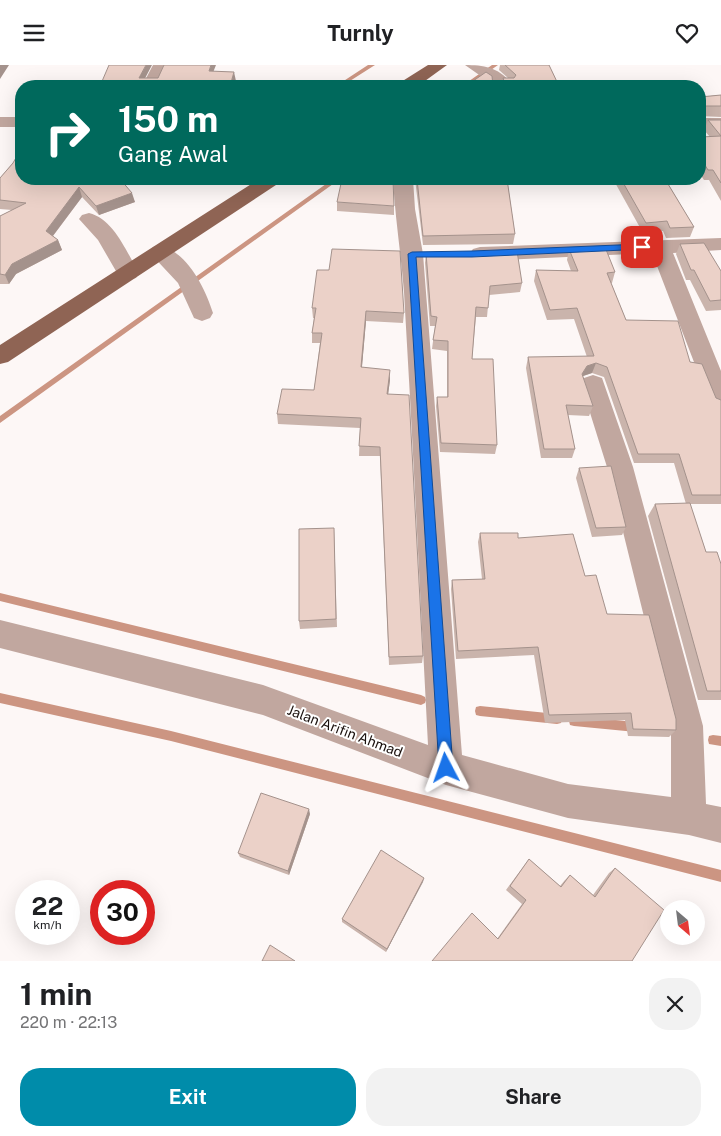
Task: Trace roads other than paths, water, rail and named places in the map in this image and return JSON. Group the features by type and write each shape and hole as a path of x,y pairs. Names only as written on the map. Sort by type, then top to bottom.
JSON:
{"main road":[{"path":"416,80 439,65"},
{"path":"0,356 263,185"}],"street":[{"path":"153,80 161,65"},
{"path":"476,67 498,80"},
{"path":"0,122 15,122"},
{"path":"706,123 721,123"},
{"path":"404,185 420,254 446,768"},
{"path":"89,219 104,234 128,273"},
{"path":"464,254 721,244"},
{"path":"660,247 721,401"},
{"path":"160,252 179,268 192,285 202,313"},
{"path":"593,384 620,467 688,726 689,817"},
{"name":"Jalan Arifin Ahmad","path":"0,635 263,699 446,768 568,801 689,817 721,825"}],"waterway":[{"path":"348,80 372,65"},
{"path":"474,80 495,65"},
{"path":"0,420 329,185"},
{"path":"0,597 421,700"},
{"path":"0,698 171,736 721,876"},
{"path":"480,711 557,719"},
{"path":"574,721 636,727"},
{"path":"713,740 721,741"}]}
